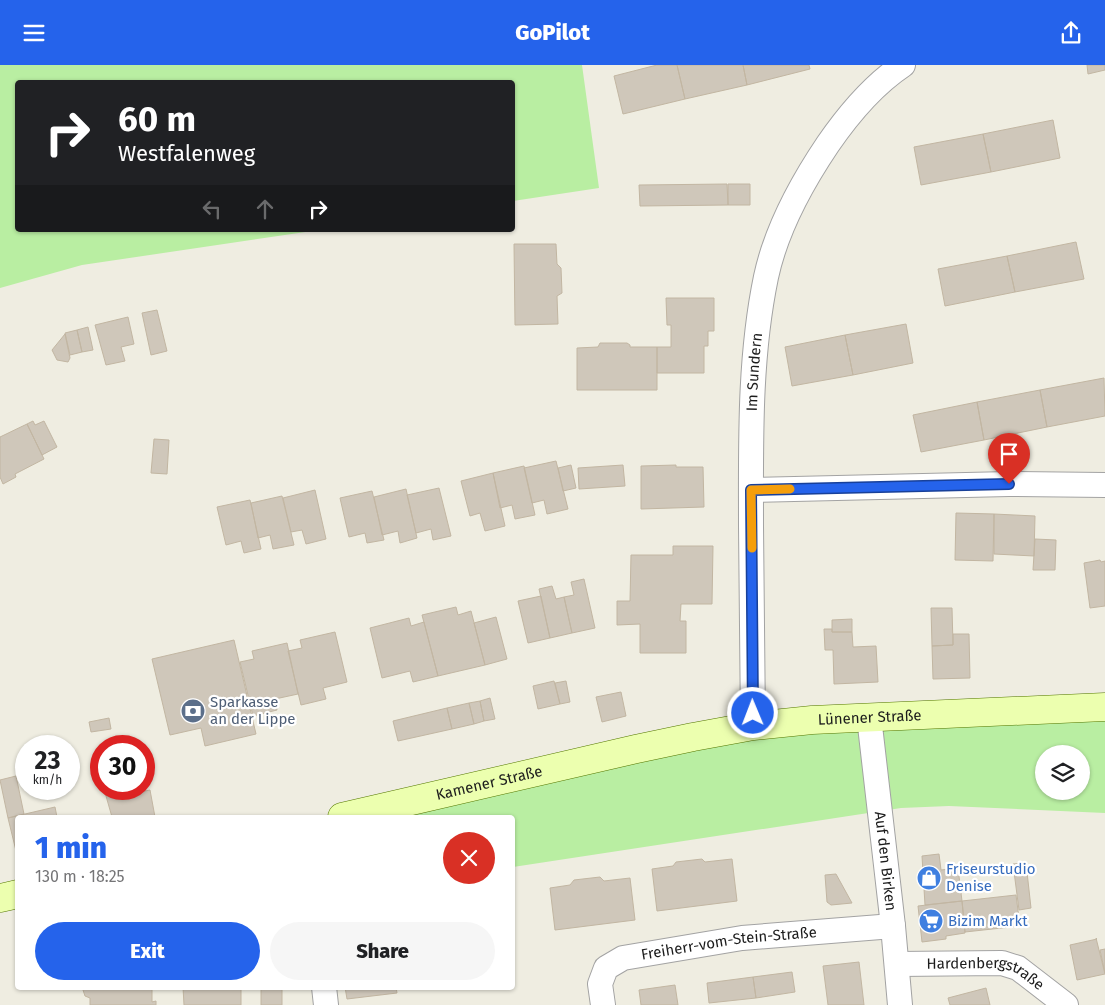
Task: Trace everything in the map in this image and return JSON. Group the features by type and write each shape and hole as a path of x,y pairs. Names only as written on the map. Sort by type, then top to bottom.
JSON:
{"main road":[{"name":"Lünener Straße","path":"636,749 753,726 812,720 1105,707"},
{"name":"Kamener Straße","path":"351,815 636,749"},
{"path":"0,898 15,895"}],"street":[{"name":"Im Sundern","path":"753,726 750,441 757,334 766,276 792,205 819,157 842,124 895,67"},
{"path":"751,490 1009,484 1105,485"},
{"name":"Auf den Birken","path":"869,717 900,1005"},
{"name":"Freiherr-vom-Stein-Straße","path":"603,1005 600,984 606,968 623,958 742,938 893,926"},
{"name":"Hardenbergstraße","path":"897,964 1002,963 1018,967 1066,1005"},
{"path":"324,990 326,1005"}],"green space":[{"path":"0,65 582,65 599,188 515,201 515,80 15,80 15,232 305,232 82,265 0,288"},
{"path":"1105,701 1105,813 949,806 901,808 515,867 515,815 389,815 722,727"}],"building":[{"path":"657,65 677,65 685,99 623,114 614,76"},
{"path":"677,65 743,65 747,85 685,99"},
{"path":"743,65 809,65 810,69 747,85"},
{"path":"1087,65 1105,65 1105,70 1088,74"},
{"path":"1053,120 1060,158 991,172 983,134"},
{"path":"983,134 991,172 921,185 914,147"},
{"path":"727,184 728,205 640,206 639,185"},
{"path":"728,184 750,184 750,205 728,205"},
{"path":"1076,242 1084,279 1015,292 1007,256"},
{"path":"514,244 556,244 557,264 561,268 562,293 557,296 558,324 515,325"},
{"path":"1007,256 1015,292 945,306 938,269"},
{"path":"666,298 714,298 714,331 708,331 708,346 704,346 704,373 657,373 657,347 671,347 671,325 667,325"},
{"path":"157,310 167,351 151,355 142,313"},
{"path":"128,317 134,344 121,347 125,361 106,365 95,325"},
{"path":"906,324 913,363 853,375 845,335"},
{"path":"88,327 93,350 82,352 77,330"},
{"path":"77,330 82,352 70,355 65,333"},
{"path":"65,334 70,358 68,362 57,360 52,350"},
{"path":"845,335 853,375 792,386 785,347"},
{"path":"600,343 627,343 630,347 657,347 657,390 577,390 577,348 598,347"},
{"path":"1104,378 1105,416 1047,427 1040,390"},
{"path":"1040,390 1047,427 984,440 977,402"},
{"path":"977,402 984,440 921,452 913,415"},
{"path":"33,421 35,425 44,421 57,447 42,455 27,424"},
{"path":"27,424 44,459 15,474 16,477 3,484 0,477 0,437"},
{"path":"154,439 169,440 167,474 151,473"},
{"path":"556,461 568,509 547,514 544,500 532,503 524,468"},
{"path":"571,465 576,488 563,491 558,468"},
{"path":"623,465 625,486 579,489 578,468"},
{"path":"676,465 676,467 703,467 704,507 641,509 641,466"},
{"path":"524,466 535,515 515,519 512,505 500,508 493,473"},
{"path":"493,473 505,526 485,531 480,513 470,516 461,481"},
{"path":"439,488 451,536 433,540 431,529 416,533 407,495"},
{"path":"406,489 417,538 400,543 398,531 382,535 374,497"},
{"path":"315,490 326,539 306,544 302,530 291,532 283,498"},
{"path":"372,491 384,540 367,543 365,533 349,537 340,498"},
{"path":"282,496 294,545 273,549 270,535 258,538 251,503"},
{"path":"250,500 261,549 244,553 241,541 226,545 217,507"},
{"path":"956,513 994,514 993,561 955,560"},
{"path":"994,514 1035,516 1034,556 994,554"},
{"path":"1035,539 1056,540 1055,570 1033,570"},
{"path":"673,546 713,546 712,604 681,604 680,621 686,621 686,653 640,653 640,624 617,625 617,601 630,601 631,555 673,555"},
{"path":"1100,560 1101,562 1105,561 1105,606 1090,608 1084,563"},
{"path":"584,579 595,628 572,633 564,597 574,595 571,582"},
{"path":"552,586 556,599 564,597 572,633 550,638 539,589"},
{"path":"541,596 550,638 528,643 518,601"},
{"path":"456,607 458,615 471,611 485,665 438,676 422,615"},
{"path":"931,608 952,608 953,645 932,646"},
{"path":"496,617 507,659 485,665 474,623"},
{"path":"409,618 411,626 424,622 438,676 413,682 410,671 382,678 370,628"},
{"path":"852,619 852,632 832,632 832,620"},
{"path":"824,629 832,629 832,632 852,632 853,647 876,646 878,682 834,684 833,650 825,650"},
{"path":"335,632 347,682 323,688 326,699 301,705 288,651 302,648 300,640"},
{"path":"953,634 969,634 970,678 933,679 932,646 953,645"},
{"path":"234,640 256,734 205,746 201,728 170,735 152,659"},
{"path":"287,643 298,694 275,699 277,710 253,716 240,662 254,659 252,651"},
{"path":"554,681 560,704 538,709 533,686"},
{"path":"566,681 570,702 560,704 555,683"},
{"path":"621,692 626,716 602,722 596,697"},
{"path":"490,698 495,719 484,721 480,701"},
{"path":"480,701 484,721 474,724 469,703"},
{"path":"469,703 474,724 452,729 447,708"},
{"path":"447,708 452,729 398,741 393,721"},
{"path":"109,718 111,729 91,732 89,722"},
{"path":"15,776 15,800 21,800 24,814 8,818 0,780"},
{"path":"107,800 152,800 155,815 111,815"},
{"path":"55,807 57,815 21,815"},
{"path":"15,816 15,847 8,818"},
{"path":"939,854 941,870 958,868 962,901 925,905 922,856"},
{"path":"702,859 705,862 732,859 737,901 657,911 652,869 673,866 676,862"},
{"path":"1026,863 1031,908 1019,910 1013,864"},
{"path":"836,874 852,903 831,905 827,902 825,875"},
{"path":"600,877 604,881 630,878 635,920 555,930 550,888 570,885 574,880"},
{"path":"1016,895 1020,926 965,932 962,901"},
{"path":"962,901 965,933 946,936 946,939 922,942 918,906"},
{"path":"1096,939 1105,974 1077,980 1070,945"},
{"path":"1105,949 1105,973 1100,950"},
{"path":"859,962 864,1005 828,1005 823,966"},
{"path":"792,972 795,992 756,998 753,977"},
{"path":"753,977 756,998 709,1003 707,983"},
{"path":"675,985 678,1005 641,1005 639,990"},
{"path":"986,988 990,1005 950,1005 948,998"},
{"path":"83,990 152,990 152,1002 156,1001 156,1005 90,1005 90,998 85,996"},
{"path":"183,990 241,990 241,1005 184,1005"},
{"path":"261,990 282,990 282,1005 261,1005"},
{"path":"346,990 396,990 397,993 347,999"}],"slow traffic":[{"path":"752,548 751,490 790,489"}],"place":[{"name":"Sparkasse an der Lippe","path":"193,711"},
{"name":"Friseurstudio Denise","path":"929,878"},
{"name":"Bizim Markt","path":"931,921"}],"route":[{"path":"753,713 751,490 1009,484"}]}
